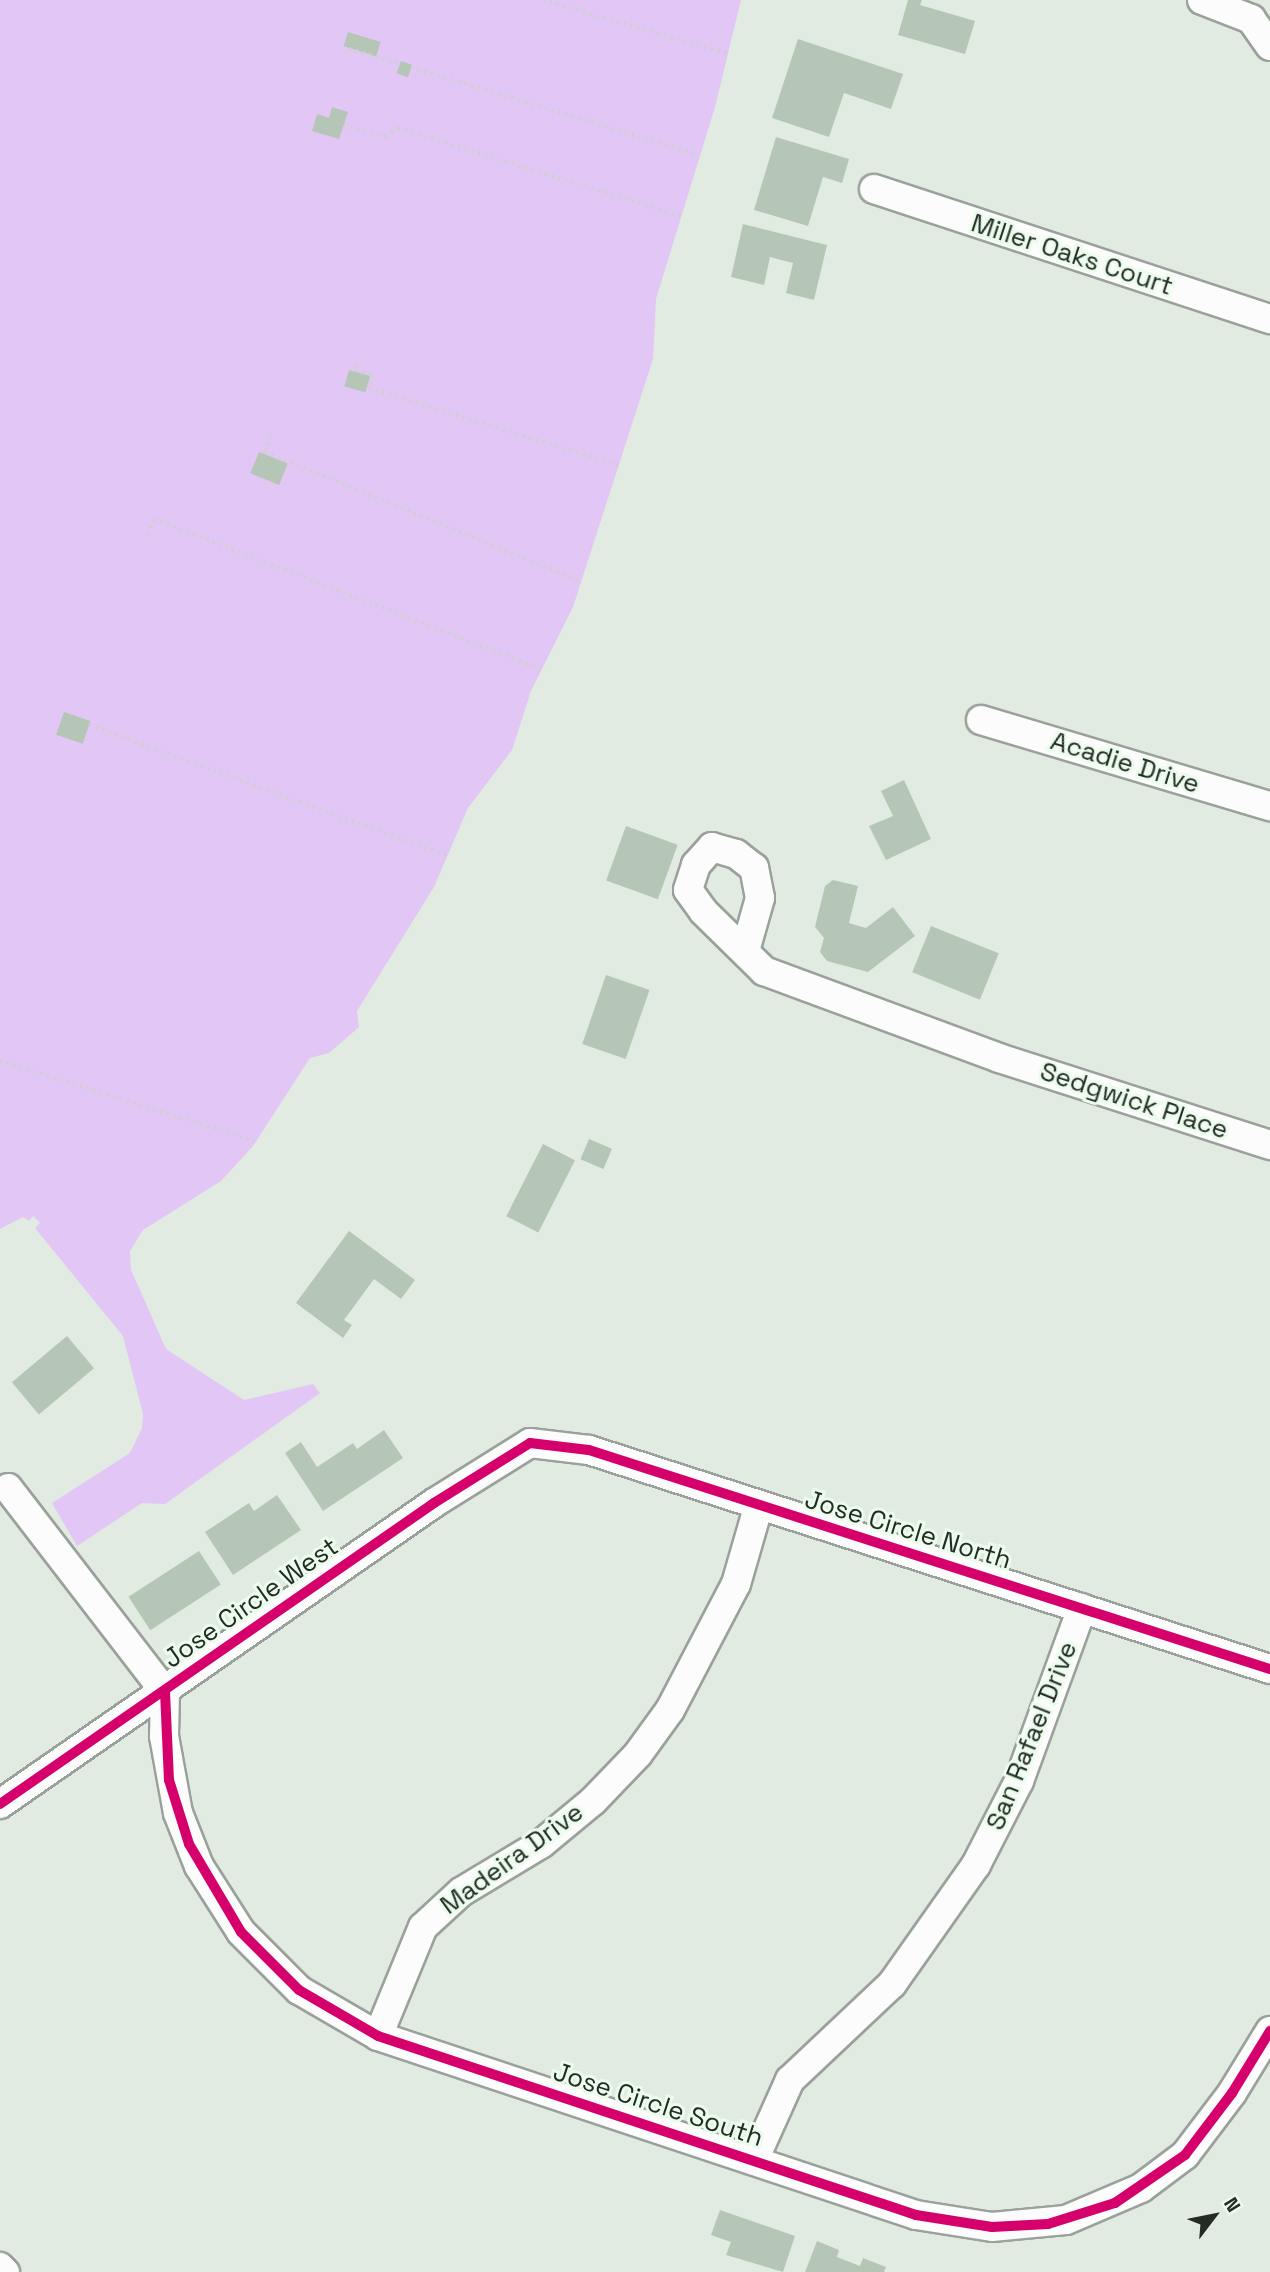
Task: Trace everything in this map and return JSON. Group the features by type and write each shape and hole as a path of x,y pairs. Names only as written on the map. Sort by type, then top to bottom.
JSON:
{"street":[{"path":"1202,0 1251,19 1270,46"},
{"name":"Miller Oaks Court","path":"874,189 1270,319"},
{"name":"Acadie Drive","path":"981,720 1270,806"},
{"name":"Sedgwick Place","path":"745,951 764,971 999,1058 1270,1145"},
{"name":"Jose Circle North","path":"530,1443 589,1450 758,1508 1270,1669"},
{"name":"Jose Circle West","path":"0,1804 434,1503 530,1443"},
{"path":"8,1488 165,1692"},
{"name":"Madeira Drive","path":"378,2036 423,1927 461,1892 541,1844 616,1779 654,1732 696,1667 726,1606 758,1508"},
{"name":"San Rafael Drive","path":"754,2160 790,2080 892,1984 976,1865 1019,1781 1082,1608"},
{"name":"Jose Circle South","path":"165,1692 169,1780 189,1844 213,1890 241,1932 276,1972 330,2012 378,2036 916,2215 962,2225 1066,2220 1141,2189 1185,2155 1233,2093 1270,2031"},
{"path":"0,2267 5,2272"}],"path":[{"path":"543,0 726,53"},
{"path":"349,49 399,64"},
{"path":"411,67 699,155"},
{"path":"344,125 384,137 397,128 682,217"},
{"path":"356,365 355,370 373,375 369,388 618,465"},
{"path":"271,436 265,452 579,581"},
{"path":"148,536 154,519 541,669"},
{"path":"89,725 447,855"},
{"path":"0,1061 255,1142"}],"shaded area":[{"path":"0,0 741,0 715,107 656,299 653,359 573,607 531,691 512,750 468,808 434,887 357,1011 359,1027 329,1053 310,1058 253,1146 221,1181 143,1230 130,1251 131,1270 166,1349 244,1400 313,1384 320,1393 165,1504 142,1503 77,1546 52,1503 130,1453 142,1428 143,1414 123,1336 35,1228 40,1223 33,1216 29,1221 23,1217 0,1229"}],"building":[{"path":"908,0 922,0 920,5 975,21 965,54 898,35"},
{"path":"348,32 381,42 376,56 344,46"},
{"path":"798,39 903,74 891,109 844,93 829,137 772,118"},
{"path":"401,61 412,65 408,77 397,73"},
{"path":"332,107 348,112 339,139 312,131 317,114 329,118"},
{"path":"776,137 849,159 842,183 823,177 808,226 754,210"},
{"path":"743,224 827,245 814,300 786,293 793,263 770,257 764,285 731,277"},
{"path":"349,370 370,376 365,392 344,386"},
{"path":"259,452 288,464 279,485 250,473"},
{"path":"64,712 90,721 83,744 56,735"},
{"path":"904,780 931,839 886,860 869,826 893,816 881,791"},
{"path":"626,826 678,845 658,899 606,881"},
{"path":"833,880 858,886 849,923 866,928 893,907 915,936 868,972 827,961 820,952 824,938 815,927 825,886"},
{"path":"931,926 999,953 980,1000 912,972"},
{"path":"606,975 649,990 626,1059 582,1044"},
{"path":"589,1139 612,1149 603,1169 580,1159"},
{"path":"543,1144 575,1160 538,1233 506,1216"},
{"path":"349,1231 415,1280 401,1299 374,1279 344,1320 352,1325 343,1338 296,1303"},
{"path":"67,1336 94,1368 39,1414 12,1382"},
{"path":"384,1430 403,1458 323,1511 285,1453 301,1442 317,1467 353,1443 357,1449"},
{"path":"277,1495 301,1530 233,1575 205,1532 249,1503 254,1511"},
{"path":"199,1551 221,1585 150,1630 129,1597"},
{"path":"720,2210 795,2236 783,2272 726,2255 731,2242 711,2235"},
{"path":"817,2241 839,2250 837,2257 860,2266 863,2258 886,2267 884,2272 805,2272"}],"cycle path":[{"path":"0,1804 434,1503 530,1443 589,1450 1270,1669"},
{"path":"165,1692 169,1780 189,1844 241,1932 299,1990 378,2036 916,2215 992,2227 1048,2224 1115,2203 1185,2155 1232,2093 1270,2031"}]}
